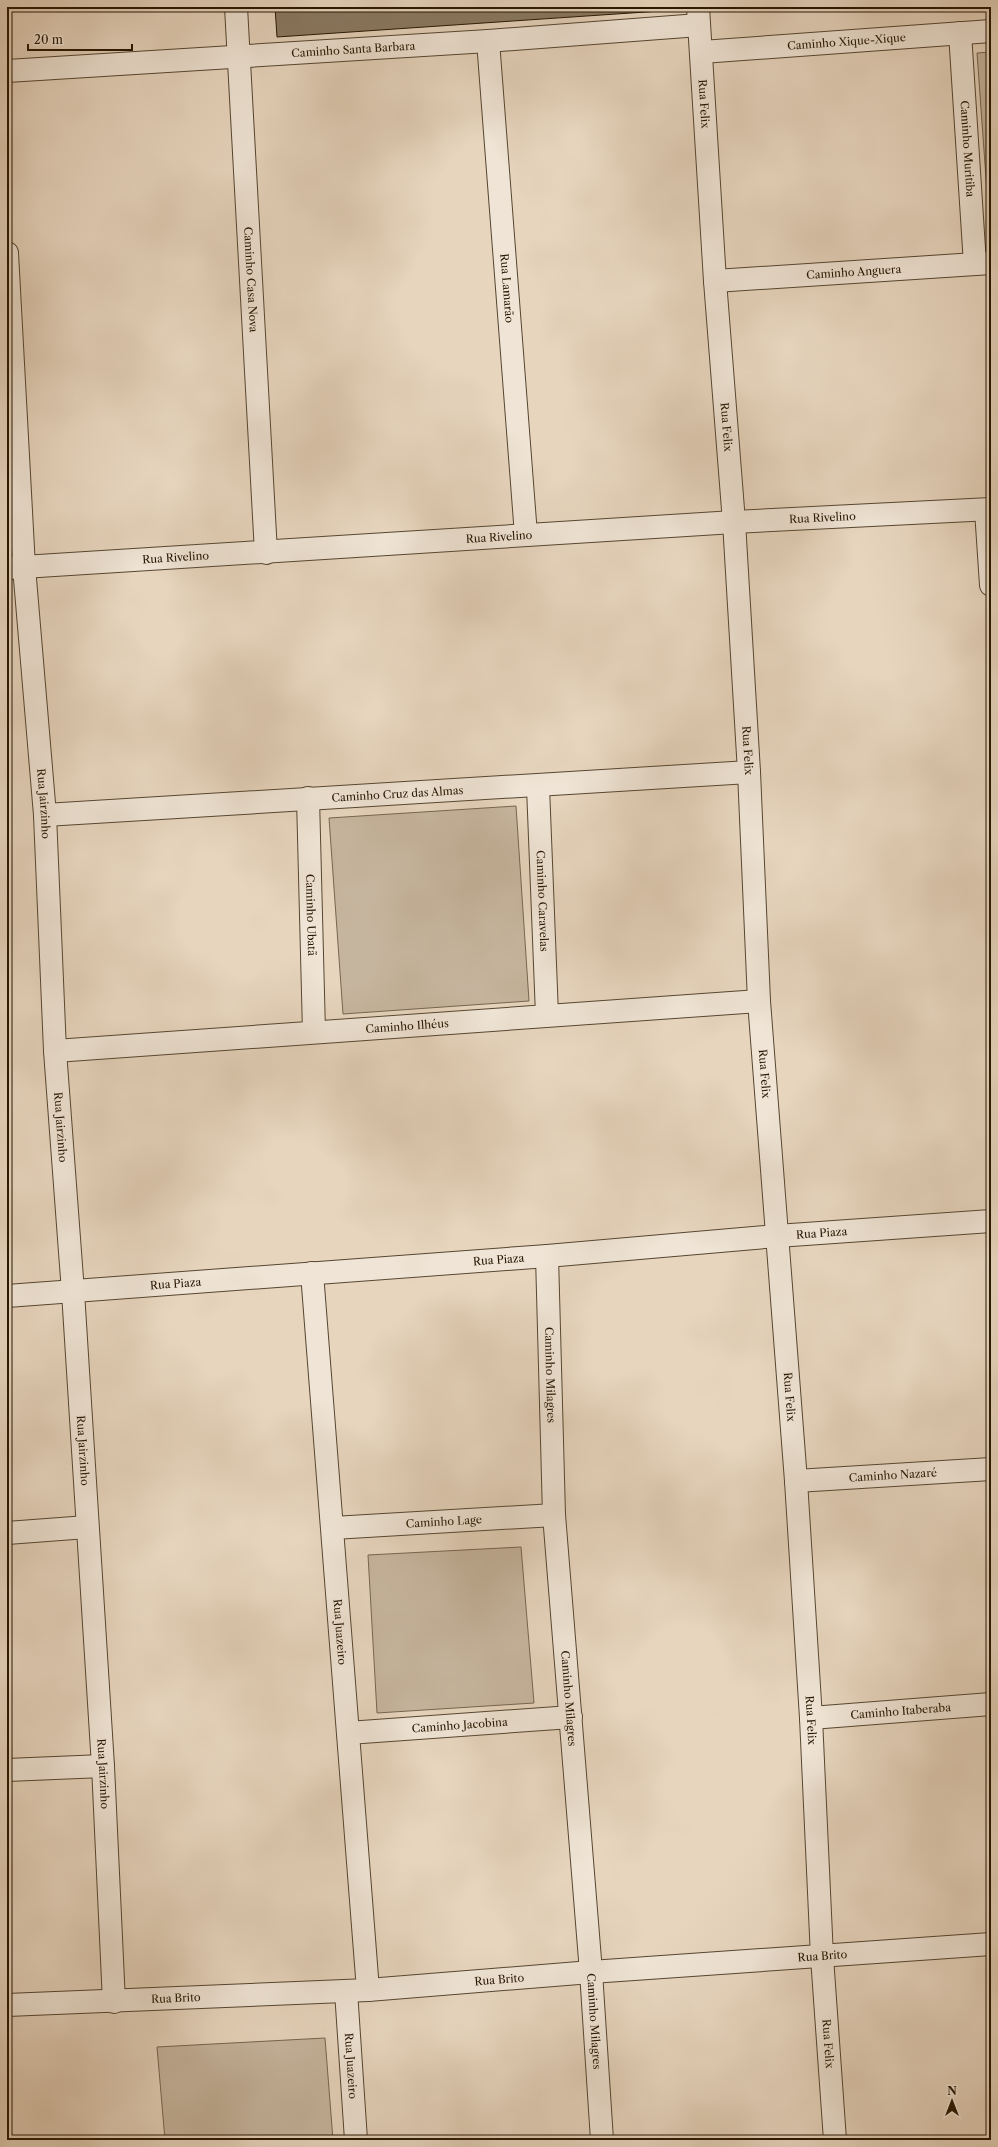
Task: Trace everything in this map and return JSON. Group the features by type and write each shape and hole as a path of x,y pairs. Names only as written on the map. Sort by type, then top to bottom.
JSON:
{"street":[{"name":"Caminho Casa Nova","path":"236,7 266,553"},
{"name":"Caminho Santa Barbara","path":"7,70 488,41 698,16"},
{"name":"Rua Felix","path":"698,16 702,52 715,281 734,522 749,772 759,1001 796,1481 811,1718 822,1957 835,2140"},
{"name":"Caminho Xique-Xique","path":"702,52 991,31"},
{"name":"Caminho Muritiba","path":"960,33 983,264"},
{"name":"Rua Lamarão","path":"488,41 526,535"},
{"name":"Rua Jairzinho","path":"7,253 16,568 45,815 55,1051 73,1292 103,1766 114,2002"},
{"name":"Caminho Anguera","path":"715,281 983,264"},
{"name":"Rua Rivelino","path":"16,568 734,522 989,509"},
{"path":"989,509 991,585"},
{"name":"Caminho Cruz das Almas","path":"45,815 308,798 538,787 749,772"},
{"name":"Caminho Caravelas","path":"538,787 547,1015"},
{"name":"Caminho Ubatã","path":"308,798 314,1032"},
{"name":"Caminho Ilhéus","path":"55,1051 759,1001"},
{"name":"Rua Piaza","path":"7,1296 547,1256 777,1236 991,1221"},
{"name":"Caminho Milagres","path":"547,1256 554,1515 591,1972 602,2140"},
{"name":"Rua Juazeiro","path":"312,1273 368,1990"},
{"name":"Caminho Nazaré","path":"796,1481 991,1469"},
{"name":"Caminho Lage","path":"333,1528 554,1515"},
{"path":"7,1533 87,1527"},
{"name":"Caminho Itaberaba","path":"811,1718 991,1704"},
{"name":"Caminho Jacobina","path":"348,1733 571,1716"},
{"path":"7,1770 103,1766"},
{"name":"Rua Brito","path":"7,2005 114,2002 368,1990 591,1972 991,1944"},
{"name":"Rua Juazeiro","path":"346,1991 356,2140"}],"shaded area":[{"path":"991,52 991,248 977,53"},
{"path":"516,806 529,1001 343,1014 329,818"},
{"path":"521,1547 534,1703 377,1713 368,1555"},
{"path":"325,2038 333,2140 165,2140 157,2047"}],"building":[{"path":"275,7 675,7 675,10 277,37"}]}
